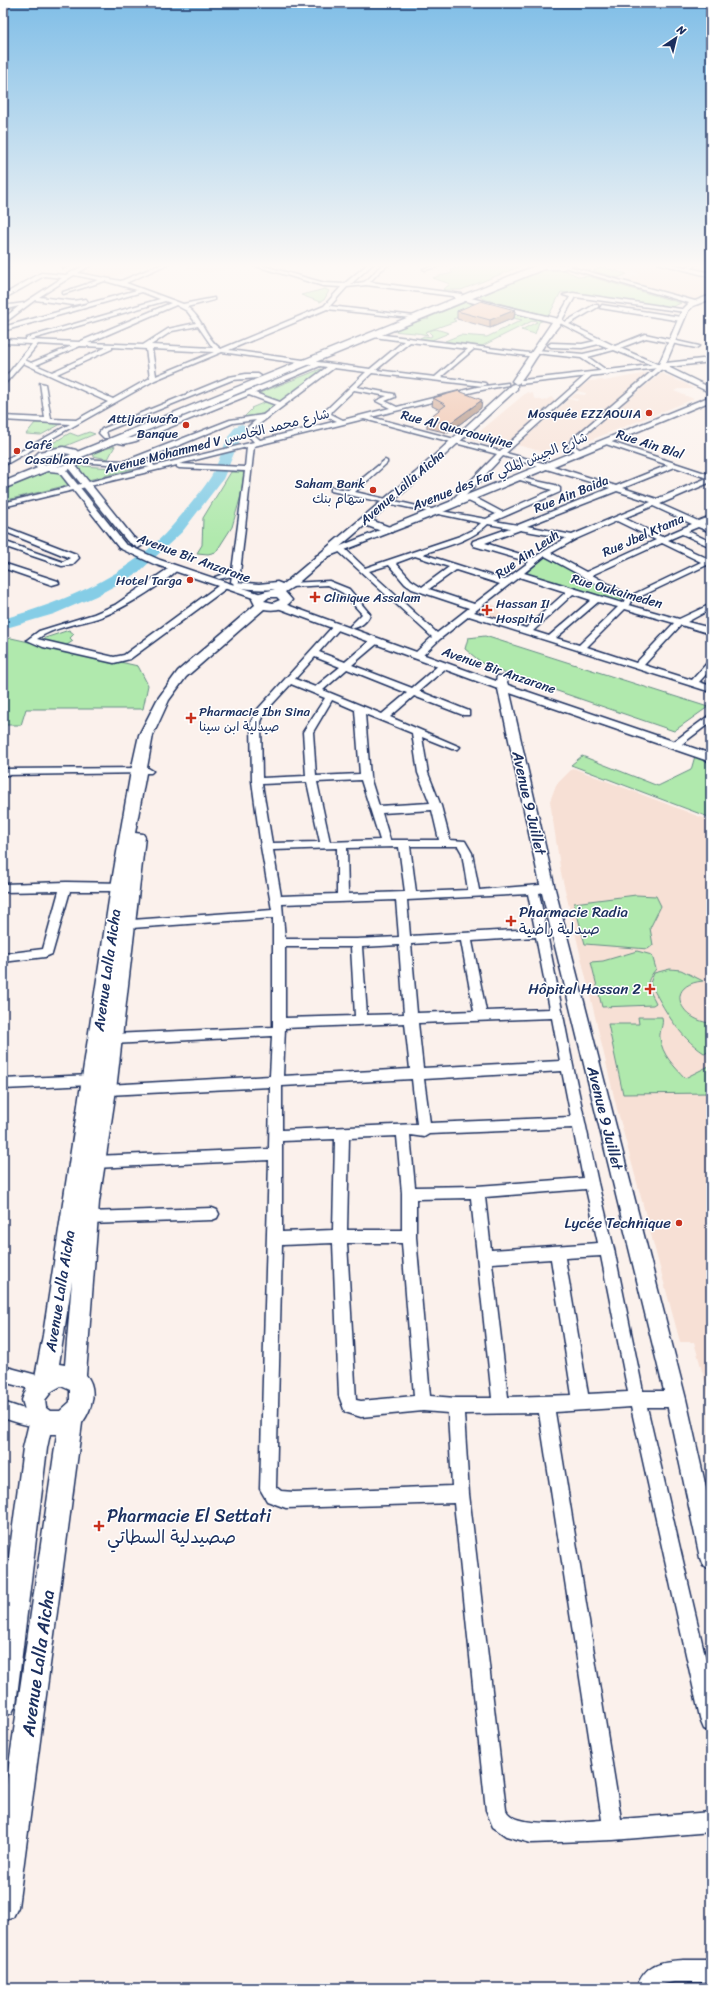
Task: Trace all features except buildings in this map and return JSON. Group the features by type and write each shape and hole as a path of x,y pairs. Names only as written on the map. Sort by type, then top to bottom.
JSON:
{"main road":[{"path":"3,478 39,464 74,458 110,439 258,376 310,356"},
{"path":"110,439 224,400 326,356"},
{"name":"Avenue Lalla Aicha","path":"76,1379 88,1218 94,1162 107,1090 125,887 143,771 146,735 152,720 175,682 196,660 278,595 456,440 515,383 534,356"},
{"path":"3,486 39,464"},
{"path":"364,521 388,530"},
{"path":"237,580 264,587 278,595"},
{"name":"Avenue Lalla Aicha","path":"3,1704 35,1448 40,1419 34,1410 34,1402 36,1394 44,1383 54,1335 92,1080 121,924"},
{"name":"Avenue Lalla Aicha","path":"3,1907 71,1418 77,1412 83,1398 80,1384 76,1379 69,1376 61,1375 44,1383"},
{"path":"40,1419 56,1424 71,1418"}],"street":[{"path":"3,384 27,356"},
{"path":"31,364 51,356"},
{"path":"53,374 92,356"},
{"path":"148,356 153,379"},
{"path":"3,464 111,401 153,379 206,356"},
{"path":"261,356 371,371 494,385"},
{"path":"343,422 330,417 328,413 371,371 389,356"},
{"path":"436,379 463,356"},
{"path":"583,356 607,373"},
{"path":"634,356 711,391"},
{"path":"580,452 571,447 573,441 661,367 665,356"},
{"path":"515,383 711,360"},
{"path":"23,361 111,401"},
{"path":"224,400 250,393 320,364"},
{"path":"259,443 250,434 250,428 332,366"},
{"path":"3,375 10,375"},
{"path":"453,504 502,453 588,375"},
{"name":"Avenue Mohammed V شارع محمد الخامس","path":"3,505 494,385 515,383"},
{"path":"42,384 48,420"},
{"path":"353,388 392,395 393,396 379,401 396,409"},
{"path":"250,393 280,404"},
{"name":"Avenue des Far شارع الجيش الملكي","path":"321,556 340,550 519,478 711,398"},
{"path":"125,463 173,446 232,421 264,417"},
{"name":"Rue Al Quaraouiyine","path":"364,417 456,440 548,466 616,488 657,503 711,530"},
{"path":"3,418 76,422"},
{"name":"Rue Ain Blal","path":"605,442 711,478"},
{"path":"38,444 50,451 74,458 164,466 248,469"},
{"path":"237,580 248,469 248,446"},
{"path":"39,464 50,451"},
{"path":"3,458 13,458 61,469 74,458"},
{"name":"Avenue Bir Anzarane","path":"74,458 87,484 141,551"},
{"path":"349,493 385,462"},
{"name":"Rue Ain Baida","path":"477,544 674,465"},
{"name":"Avenue Bir Anzarane","path":"61,469 122,546 141,551 161,560 222,581 237,580 278,595 420,653 502,683 678,743 711,751"},
{"path":"363,571 463,538 477,531 487,521 557,490 519,478"},
{"name":"Rue Ain Leuh","path":"420,653 437,637 516,574 545,553 573,537 657,503 711,478"},
{"path":"334,490 435,512 573,537"},
{"path":"469,498 501,514"},
{"path":"618,518 709,563"},
{"name":"Rue Jbel Ktama","path":"584,575 711,518"},
{"path":"3,528 75,558 62,564 11,558"},
{"path":"681,531 711,546"},
{"path":"463,538 477,544 534,561"},
{"path":"3,544 11,558 55,583"},
{"path":"340,550 437,637"},
{"path":"545,553 584,575 628,603"},
{"path":"416,554 506,583"},
{"name":"Avenue Bir Anzarane","path":"161,560 175,568 278,595 336,627 375,641 420,653 443,666 502,683"},
{"path":"391,562 410,583 423,590 475,607"},
{"path":"580,649 628,603 709,563"},
{"path":"423,590 455,567"},
{"path":"175,568 126,601 105,612 41,633 31,640 46,645 114,660 124,658 132,655 222,581"},
{"name":"Rue Oukaimeden","path":"516,574 597,599 628,603 680,622 711,631"},
{"path":"278,595 327,582 343,589 366,614 365,617 354,626"},
{"path":"527,632 572,591"},
{"path":"550,639 597,599"},
{"path":"638,666 680,622 711,606"},
{"path":"468,613 711,689"},
{"path":"336,627 261,711 257,718 254,740 256,781 278,914 279,943 275,1239 268,1489 272,1496 279,1499 294,1500 461,1494"},
{"path":"316,691 375,641"},
{"path":"313,653 466,713"},
{"path":"694,683 711,664"},
{"path":"383,718 443,666"},
{"path":"290,680 455,747"},
{"name":"Avenue 9 Juillet","path":"502,683 541,889 676,1399 711,1558"},
{"path":"326,845 311,779 308,732 330,697"},
{"path":"360,709 365,777 386,844"},
{"path":"678,743 711,718"},
{"path":"416,731 423,773 436,806 446,842"},
{"name":"Avenue Bir Anzarane","path":"678,743 711,758"},
{"path":"3,772 143,771"},
{"path":"256,781 365,777"},
{"path":"376,810 436,806"},
{"path":"266,847 386,844 404,842 461,843 464,846 474,894"},
{"path":"404,842 406,897 404,940 416,1073 424,1130"},
{"path":"342,845 343,898"},
{"path":"3,888 66,886 125,887"},
{"path":"3,958 45,953 48,951 66,886"},
{"path":"276,900 406,897 541,889 542,934 578,1122 607,1249 637,1399 711,1722"},
{"path":"121,924 278,914"},
{"path":"279,943 356,943 542,934"},
{"path":"466,938 481,1016"},
{"path":"356,943 361,1020"},
{"path":"112,1039 361,1020 557,1013"},
{"path":"107,1090 567,1066"},
{"path":"3,1084 92,1080"},
{"path":"276,1136 578,1122"},
{"path":"403,1131 409,1193 409,1237 423,1403"},
{"path":"342,1134 340,1236 348,1401 351,1406 361,1409 423,1403 456,1406 546,1405 637,1399 676,1399"},
{"path":"94,1162 276,1154"},
{"path":"409,1193 477,1192 591,1183"},
{"path":"477,1192 483,1257 501,1405"},
{"path":"88,1218 212,1214"},
{"path":"275,1239 340,1236 409,1237"},
{"path":"483,1257 557,1251 607,1249"},
{"path":"557,1251 581,1403"},
{"path":"3,1374 44,1383"},
{"path":"546,1405 613,1830"},
{"path":"456,1406 461,1494 496,1810 500,1820 513,1829 531,1833 613,1830 711,1822"},
{"path":"3,1410 21,1416 40,1419"},
{"path":"647,1988 648,1982 654,1975 667,1972 711,1971"}],"shaded area":[{"path":"648,373 650,375 559,447 552,445 550,448 554,449 548,453 517,445 569,399 577,401 578,399 571,398 575,394 585,395 586,393 576,391 589,381 604,381"},
{"path":"661,373 688,385 693,389 678,389 674,391 694,399 588,441 581,439"},
{"path":"527,392 533,394 534,398 544,401 551,397 557,401 502,449 471,439"},
{"name":"Hassan II Hospital","path":"486,602 496,606 505,621 503,624 471,614"},
{"name":"Hôpital Hassan 2","path":"573,768 711,821 711,1402 694,1342 680,1342 616,1105 561,873 550,801 556,785"}],"green space":[{"path":"321,369 324,370 281,402 257,394"},
{"path":"268,401 275,405 268,411 261,414 244,417 252,409 251,408"},
{"path":"35,423 61,424 41,435 26,434"},
{"path":"89,432 95,434 63,447 49,447 51,444 70,433 78,436"},
{"path":"115,446 108,459 93,456 92,453"},
{"path":"81,466 133,469 3,501 3,487 36,474"},
{"path":"231,472 244,472 241,495 232,527 216,552 208,554 197,553 202,545 203,518"},
{"path":"545,557 624,599 618,602 524,575"},
{"path":"69,630 74,634 70,638 73,641 64,647 39,640"},
{"path":"485,636 708,707 674,731 487,667 465,649 468,638"},
{"path":"11,638 138,666 148,685 143,709 26,709 21,725 3,725 3,640"},
{"path":"582,756 658,786 691,770 695,756 711,762 711,818 571,765"},
{"path":"636,895 656,896 661,906 650,928 653,945 648,949 585,944 574,903"},
{"path":"637,951 652,955 656,969 649,979 648,986 656,1003 653,1005 602,1007 591,962 603,961"},
{"path":"670,969 681,970 703,981 691,984 683,989 680,996 681,1003 691,1016 700,1021 711,1023 711,1052 704,1053 687,1039 679,1030 666,1012 650,983 654,973"},
{"path":"638,1017 662,1017 660,1035 663,1050 669,1060 685,1078 711,1065 711,1093 623,1094 608,1024 639,1024"}],"waterway":[{"path":"3,624 48,611 90,593 133,570 177,529 218,476 235,436 242,428"}],"place":[{"name":"Mosquée EZZAOUIA","path":"649,413"},
{"name":"Attijariwafa Banque","path":"186,425"},
{"name":"Café Casablanca","path":"17,451"},
{"name":"Saham Bank سهام بنك","path":"373,490"},
{"name":"Hotel Targa","path":"190,580"},
{"name":"Clinique Assalam","path":"315,597"},
{"name":"Hassan II Hospital","path":"487,610"},
{"name":"Pharmacie Ibn Sina صيدلية ابن سينا","path":"191,718"},
{"name":"Pharmacie Radia صيدلية راضية","path":"511,921"},
{"name":"Hôpital Hassan 2","path":"650,989"},
{"name":"Lycée Technique","path":"679,1223"},
{"name":"Pharmacie El Settati صصيدلية السطاتي","path":"99,1526"}]}
